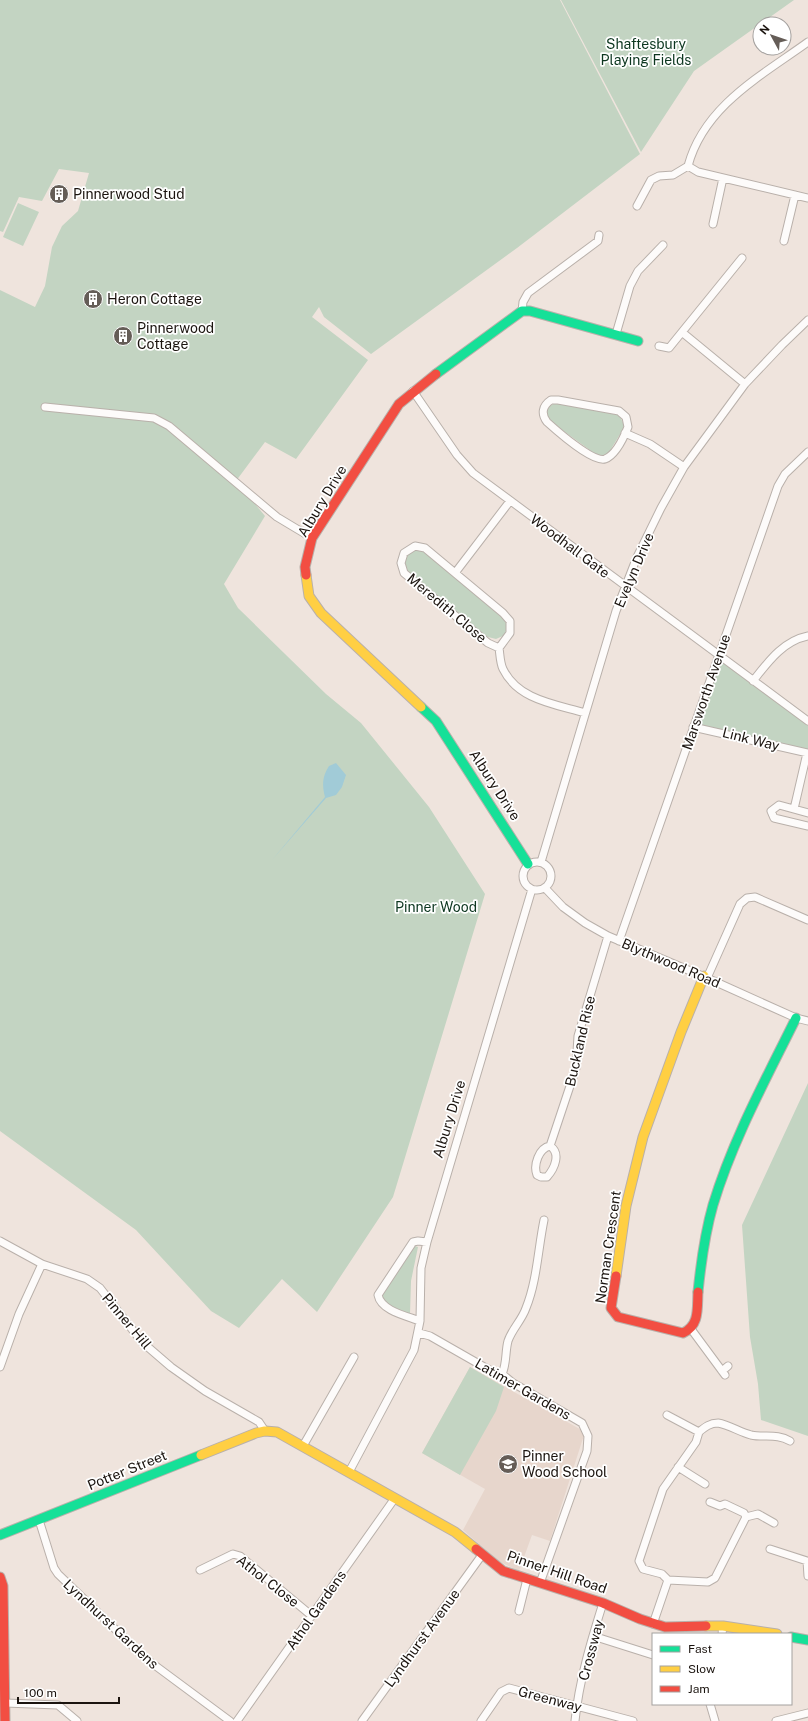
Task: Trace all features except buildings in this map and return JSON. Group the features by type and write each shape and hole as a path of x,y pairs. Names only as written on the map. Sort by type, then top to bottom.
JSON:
{"street":[{"path":"636,206 651,180 659,176 673,175 688,166 690,157 707,125 720,108 734,94 808,42"},
{"path":"688,166 698,172 808,198"},
{"path":"713,224 723,178"},
{"path":"784,241 795,195"},
{"path":"599,235 598,241 528,293 523,302 522,312 530,311 638,341"},
{"path":"616,334 630,286 638,271 663,245"},
{"path":"659,346 669,348 683,333 742,258"},
{"name":"Albury Drive","path":"522,312 413,391 399,404 312,538 305,567 309,596 321,613 436,721 528,864"},
{"name":"Evelyn Drive","path":"541,862 585,713 625,586 660,508 684,467 745,384 808,320"},
{"path":"683,333 745,384"},
{"name":"Woodhall Gate","path":"413,391 461,460 473,473 808,722"},
{"path":"551,400 558,400 619,411 626,417 628,427 625,433 612,456 604,460 594,458 546,422 543,417 543,410 546,404 551,400"},
{"path":"45,407 154,418 169,426 277,517 312,538"},
{"path":"625,433 650,444 684,467"},
{"name":"Marsworth Avenue","path":"619,941 778,486 785,474 808,452"},
{"path":"455,573 510,501"},
{"name":"Meredith Close","path":"499,648 488,643 404,573 401,563 404,553 415,546 425,548 503,613 510,621 510,633 499,648 503,668 513,685 530,696 585,713"},
{"path":"753,681 774,655 787,645 808,636"},
{"name":"Link Way","path":"693,727 808,753"},
{"path":"794,809 808,753"},
{"path":"808,813 779,805 771,811 771,815 774,818 808,826"},
{"path":"541,862 546,864 550,872 550,881 545,888 541,890 532,889 523,880 523,871 528,864 541,862"},
{"name":"Blythwood Road","path":"545,888 563,907 585,923 608,936 706,977 796,1018 808,1021"},
{"name":"Albury Drive","path":"348,1472 414,1350 420,1321 421,1268 532,889"},
{"path":"706,977 740,904 747,898 755,897 808,920"},
{"name":"Buckland Rise","path":"550,1146 576,1068 578,1036 608,936"},
{"name":"Norman Crescent","path":"692,1329 682,1333 618,1317 611,1308 626,1206 643,1137 681,1032 706,977"},
{"path":"728,1366 723,1373 692,1329 696,1323 706,1233 718,1188 738,1141 796,1018"},
{"path":"502,1374 506,1366 506,1352 509,1340 526,1310 533,1288 544,1220"},
{"name":"Pinner Hill","path":"0,1241 42,1264 87,1279 100,1288 142,1342 171,1367 205,1390 259,1422 265,1431"},
{"path":"420,1321 386,1307 379,1300 378,1295 413,1242 428,1242"},
{"path":"0,1367 19,1314 42,1264"},
{"name":"Latimer Gardens","path":"418,1333 430,1336 494,1372 502,1374 513,1383 582,1423 588,1436 587,1451 540,1583"},
{"path":"303,1446 354,1357"},
{"path":"668,1415 699,1432"},
{"path":"774,1523 758,1514 746,1517 715,1578 708,1582 668,1580 662,1574 643,1569 639,1562 663,1489 696,1442 699,1432 707,1425 718,1424 753,1435 784,1438 790,1441"},
{"name":"Pinner Hill Road","path":"265,1431 277,1432 455,1532 503,1571 603,1603 653,1624 665,1627 763,1633"},
{"name":"Potter Street","path":"0,1535 265,1431"},
{"path":"678,1467 705,1484"},
{"name":"Athol Gardens","path":"237,1721 395,1498"},
{"path":"710,1502 720,1506 725,1504 744,1514 746,1517"},
{"name":"Lyndhurst Gardens","path":"39,1520 54,1568 58,1574 145,1658 230,1721"},
{"path":"770,1549 807,1560 808,1576"},
{"name":"Athol Close","path":"200,1570 232,1554 240,1556 312,1616"},
{"name":"Lyndhurst Avenue","path":"362,1721 482,1555"},
{"path":"0,1577 3,1586 2,1684 5,1703 5,1721"},
{"path":"518,1611 527,1579"},
{"path":"653,1624 668,1580"},
{"name":"Crossway","path":"575,1721 576,1706 593,1636 603,1603"},
{"path":"593,1636 652,1655"},
{"path":"792,1637 808,1640"},
{"name":"Greenway","path":"481,1721 502,1692 509,1688 633,1721"},
{"path":"5,1703 58,1705 77,1721"},
{"path":"710,1705 715,1721"},
{"path":"776,1721 808,1713"}],"shaded area":[{"name":"Pinner Wood School","path":"470,1367 585,1432 550,1541 532,1535 519,1571 498,1561 463,1530 485,1489 422,1453"}],"green space":[{"name":"Pinner Wood","path":"0,0 560,0 640,154 517,248 371,354 324,317 319,307 312,317 368,360 296,459 265,442 236,481 265,516 224,584 238,608 326,694 361,723 429,807 485,894 393,1197 317,1312 282,1279 239,1328 211,1311 136,1230 0,1131 0,290 35,307 45,286 52,247 62,226 78,211 89,173 59,169 42,201 19,197 3,232 0,231"},
{"name":"Shaftesbury Playing Fields","path":"561,0 794,0 771,16 752,16 752,30 694,71 641,152"},
{"path":"18,203 39,212 23,246 3,237"},
{"path":"556,402 619,415 625,426 608,454 598,456 547,419 546,409"},
{"path":"415,549 423,551 504,619 507,626 505,635 496,639 484,636 407,571 404,563 407,554"},
{"path":"718,655 808,721 808,753 693,727"},
{"path":"808,1083 808,1436 761,1420 758,1384 750,1337 742,1225"},
{"path":"415,1246 418,1247 411,1281 410,1314 386,1304 381,1299 382,1294"},
{"path":"470,1367 504,1387 496,1411 460,1475 422,1453"}],"water":[{"path":"336,763 346,775 342,787 336,795 326,798 272,860 325,797 323,789 324,777 329,766"}],"traffic: fast":[{"path":"436,374 522,311 530,311 638,341"},
{"path":"421,707 436,721 528,864"},
{"path":"698,1292 708,1226 721,1181 740,1133 796,1018"},
{"path":"0,1535 201,1455"},
{"path":"792,1637 808,1640"}],"traffic: slow":[{"path":"306,575 309,596 321,613 421,707"},
{"path":"616,1276 626,1206 643,1137 681,1032 704,976"},
{"path":"201,1455 256,1433 265,1431 277,1432 455,1532 476,1549"},
{"path":"706,1626 723,1626 770,1633"}],"traffic: jam":[{"path":"306,575 305,567 312,538 399,404 436,374"},
{"path":"616,1276 611,1308 618,1317 683,1333 688,1330 695,1321 698,1292"},
{"path":"476,1549 503,1571 603,1603 640,1619 665,1627 706,1626"},
{"path":"0,1577 3,1586 5,1721"}],"place":[{"name":"Pinnerwood Stud","path":"59,194"},
{"name":"Heron Cottage","path":"93,299"},
{"name":"Pinnerwood Cottage","path":"123,336"},
{"name":"Pinner Wood School","path":"508,1464"}]}
